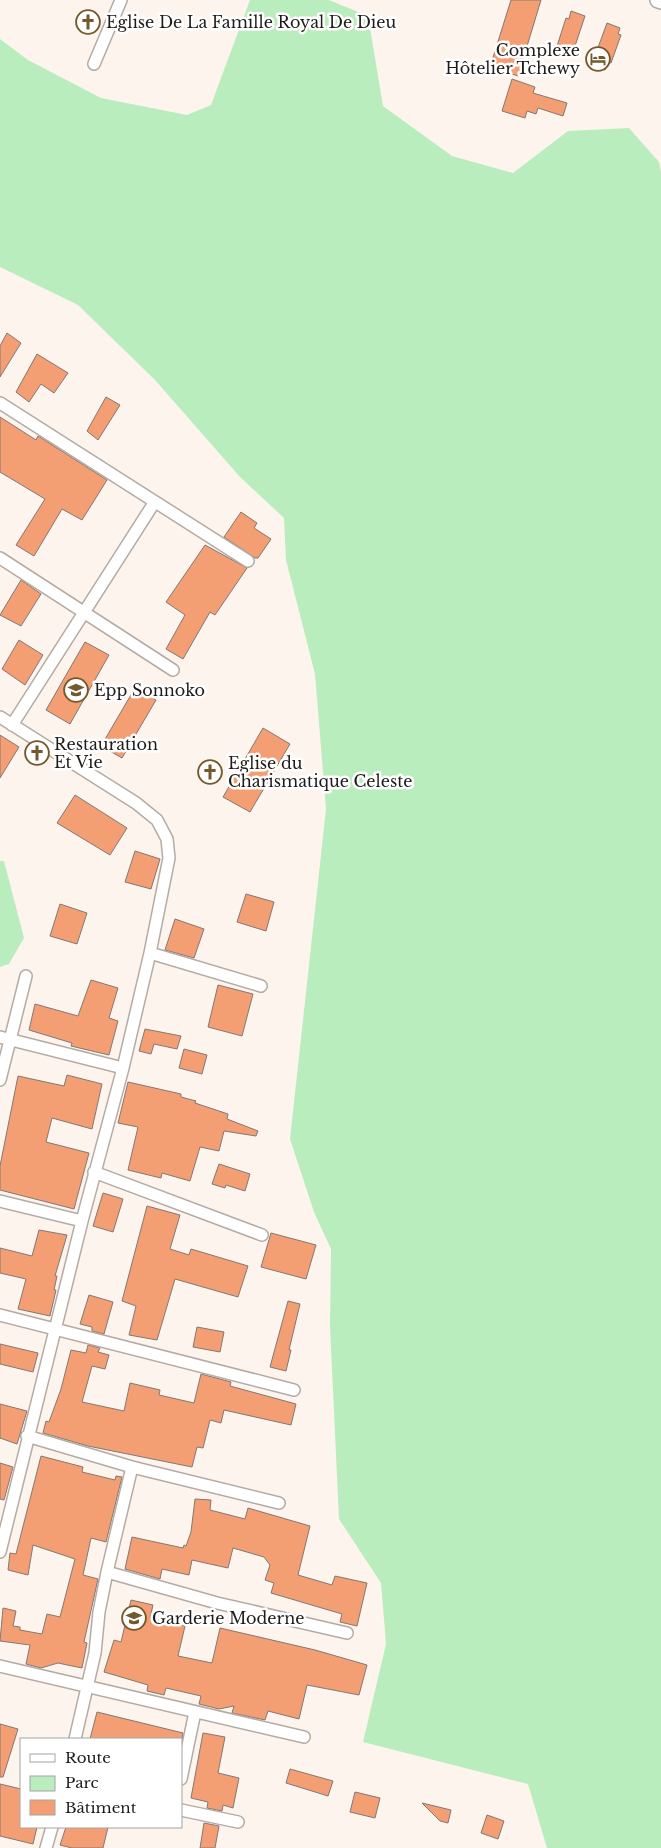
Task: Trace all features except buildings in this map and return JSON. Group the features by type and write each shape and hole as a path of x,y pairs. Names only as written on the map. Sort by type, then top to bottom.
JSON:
{"street":[{"path":"94,64 121,0"},
{"path":"0,403 154,503 248,561"},
{"path":"12,725 154,503"},
{"path":"0,558 172,670"},
{"path":"0,717 136,804 157,820 167,839 169,858 150,953 123,1068 94,1172 56,1330 5,1511 0,1552"},
{"path":"150,953 261,986"},
{"path":"0,1080 5,1038 26,976"},
{"path":"5,1038 123,1068"},
{"path":"94,1172 262,1235"},
{"path":"0,1202 82,1221"},
{"path":"0,1315 294,1390"},
{"path":"27,1436 132,1467 279,1503"},
{"path":"75,1738 88,1687 107,1572 132,1467"},
{"path":"107,1572 217,1602 347,1633"},
{"path":"0,1666 304,1737"},
{"path":"182,1774 195,1712"},
{"path":"182,1810 238,1822"},
{"path":"46,1848 52,1828"}],"green space":[{"path":"250,0 329,0 368,16 383,106 452,156 513,173 568,131 629,128 659,162 661,172 661,1848 547,1848 528,1784 363,1742 386,1644 381,1583 339,1519 330,1327 331,1249 314,1212 290,1139 326,809 315,674 286,560 284,518 240,477 155,380 78,305 0,267 0,39 28,60 101,98 187,115 211,105"},
{"path":"0,861 4,861 24,938 9,964 0,967"}],"place":[{"name":"Eglise De La Famille Royal De Dieu","path":"88,22"},
{"name":"Complexe Hôtelier Tchewy","path":"598,59"},
{"name":"Epp Sonnoko","path":"76,690"},
{"name":"Restauration Et Vie","path":"37,753"},
{"name":"Eglise du Charismatique Celeste","path":"210,772"},
{"name":"Garderie Moderne","path":"134,1618"}]}
